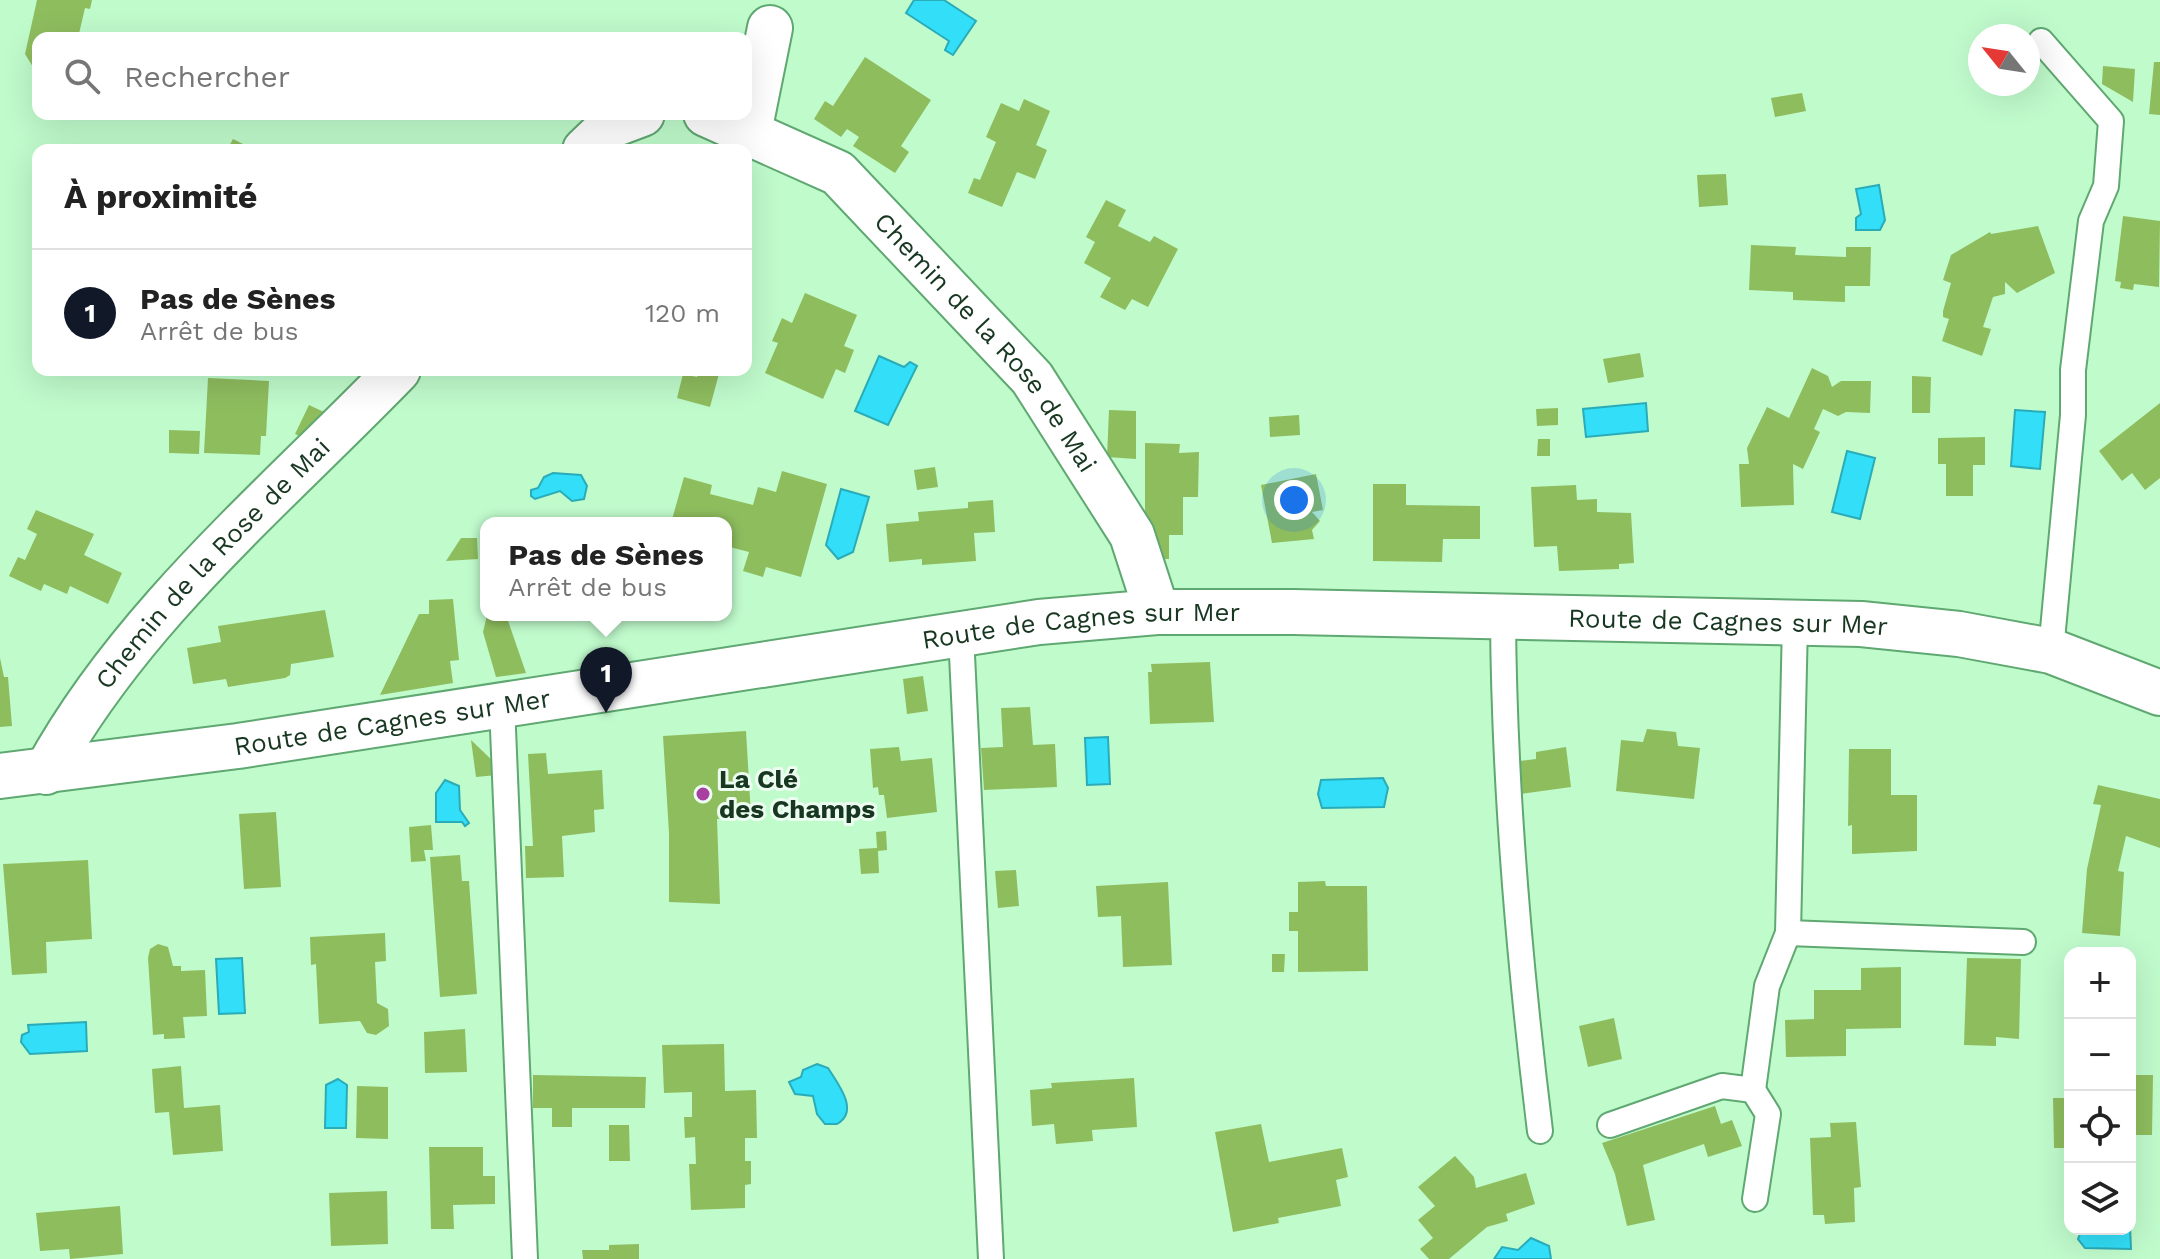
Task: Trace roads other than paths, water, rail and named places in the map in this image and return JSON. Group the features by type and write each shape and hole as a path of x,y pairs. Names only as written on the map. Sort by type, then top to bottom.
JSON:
{"main road":[{"path":"752,117 770,28"},
{"path":"591,144 610,126 626,120"},
{"name":"Chemin de la Rose de Mai","path":"720,120 838,173 1032,378 1132,535 1157,612"},
{"path":"749,132 751,120"},
{"name":"Chemin de la Rose de Mai","path":"46,772 69,730 151,621 392,376"},
{"name":"Route de Cagnes sur Mer","path":"0,776 46,772 502,705 1039,622 1157,612 1861,624 1959,634 2051,651 2160,693"}],"lane":[{"path":"2041,41 2111,121 2106,186 2091,221 2075,355 2051,651"},
{"path":"1503,616 1504,706 1523,993 1540,1131"},
{"path":"1755,1199 1768,1114 1753,1090 1767,986 1788,933 1795,622"},
{"path":"961,634 991,1259"},
{"path":"502,705 525,1259"},
{"path":"1788,933 2023,942"},
{"path":"1610,1125 1722,1086 1753,1090"}],"water":[{"path":"914,0 944,0 976,21 953,55 945,50 949,41 906,13"},
{"path":"1879,185 1885,220 1880,230 1856,230 1856,218 1861,214 1856,189"},
{"path":"879,356 904,367 910,362 917,366 888,425 855,411"},
{"path":"1646,403 1648,431 1586,437 1583,409"},
{"path":"2015,410 2045,412 2040,469 2011,466"},
{"path":"1847,451 1875,458 1860,519 1832,512"},
{"path":"553,473 581,475 587,486 584,499 572,501 560,491 535,499 531,496 531,490 538,488 544,477"},
{"path":"841,489 869,497 853,552 838,559 826,545"},
{"path":"1108,737 1110,784 1087,785 1085,738"},
{"path":"1383,778 1388,788 1384,807 1322,808 1318,794 1321,780"},
{"path":"445,780 459,786 460,810 469,823 465,826 462,822 436,822 436,793"},
{"path":"242,958 245,1013 219,1014 216,959"},
{"path":"86,1022 87,1051 30,1054 21,1042 22,1035 29,1032 28,1025"},
{"path":"817,1064 828,1068 845,1097 847,1112 837,1124 825,1124 817,1114 813,1096 795,1094 789,1082 801,1077 803,1070"},
{"path":"338,1079 347,1085 346,1128 325,1128 326,1085"},
{"path":"2080,1235 2130,1235 2131,1249 2085,1248 2078,1239"},
{"path":"1531,1238 1549,1246 1551,1259 1494,1259 1502,1247 1518,1250"}],"place":[{"name":"Pas de Sènes","path":"606,713"},
{"name":"La Clé des Champs","path":"703,794"}]}
